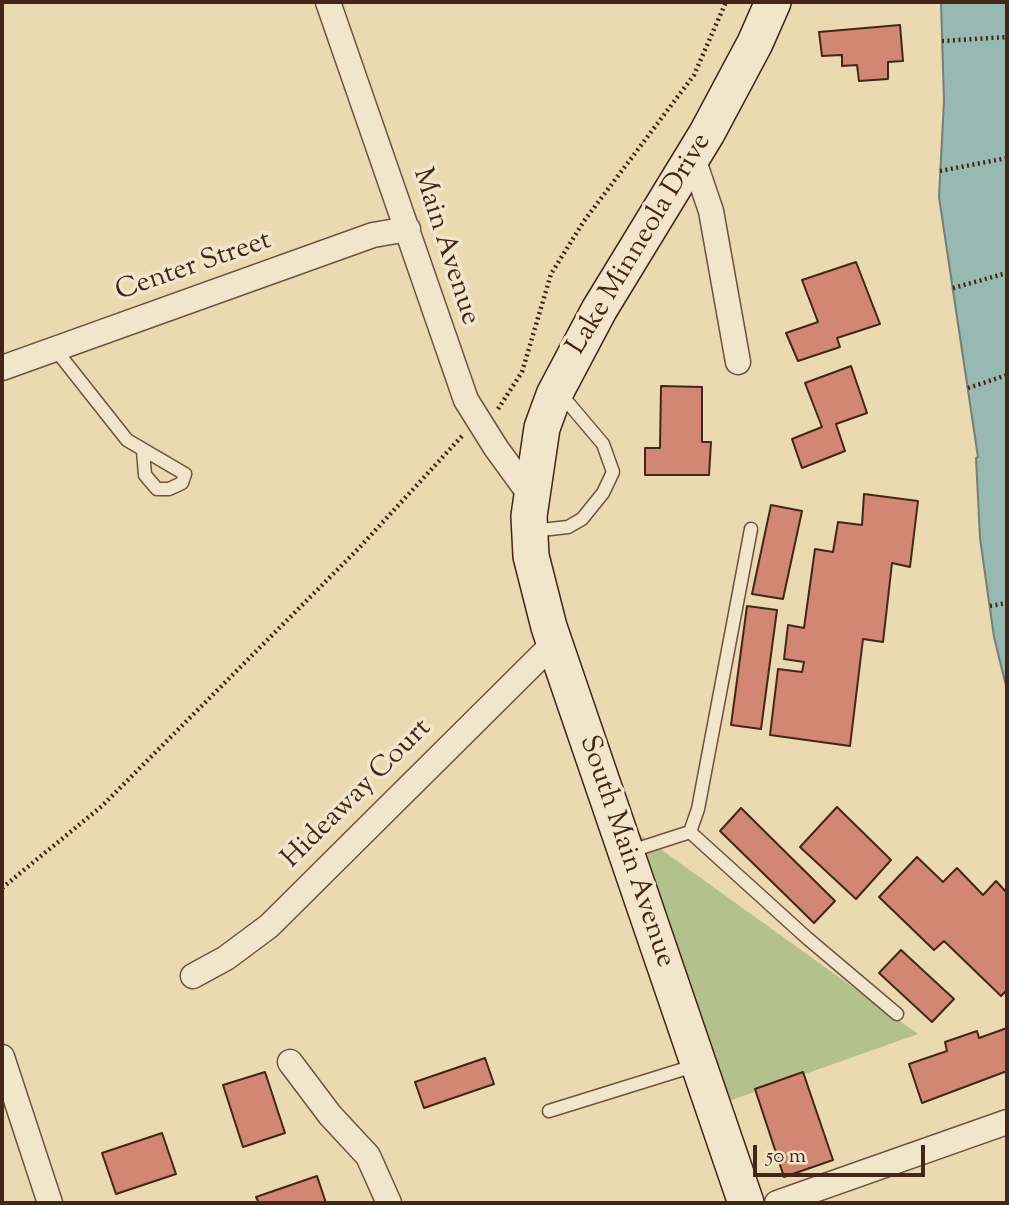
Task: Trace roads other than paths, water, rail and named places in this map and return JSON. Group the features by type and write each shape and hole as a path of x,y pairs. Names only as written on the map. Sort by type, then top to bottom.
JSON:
{"street":[{"name":"Main Avenue","path":"328,2 408,229 448,356 466,400 531,496"},
{"name":"Lake Minneola Drive","path":"531,496 542,428 557,390 599,310 693,158 755,43 773,2"},
{"path":"693,158 712,211 738,362"},
{"name":"Center Street","path":"2,368 373,235 408,229"},
{"name":"South Main Avenue","path":"531,496 531,556 554,643 746,1203"},
{"name":"Hideaway Court","path":"193,976 226,958 268,926 554,643"},
{"path":"2,1057 50,1203"},
{"path":"289,1062 330,1115 368,1156 389,1203"},
{"path":"777,1203 1007,1122"}],"lane":[{"path":"55,349 127,440 143,450"},
{"path":"530,531 568,527 582,519 603,493 613,472 603,444 557,390"},
{"path":"690,832 698,809 751,528"},
{"path":"624,853 690,832"},
{"path":"690,832 807,939 897,1014"},
{"path":"549,1111 698,1065"}],"water":[{"path":"941,2 1007,2 1007,690 994,637 980,538 978,457 939,197 944,101"}]}
